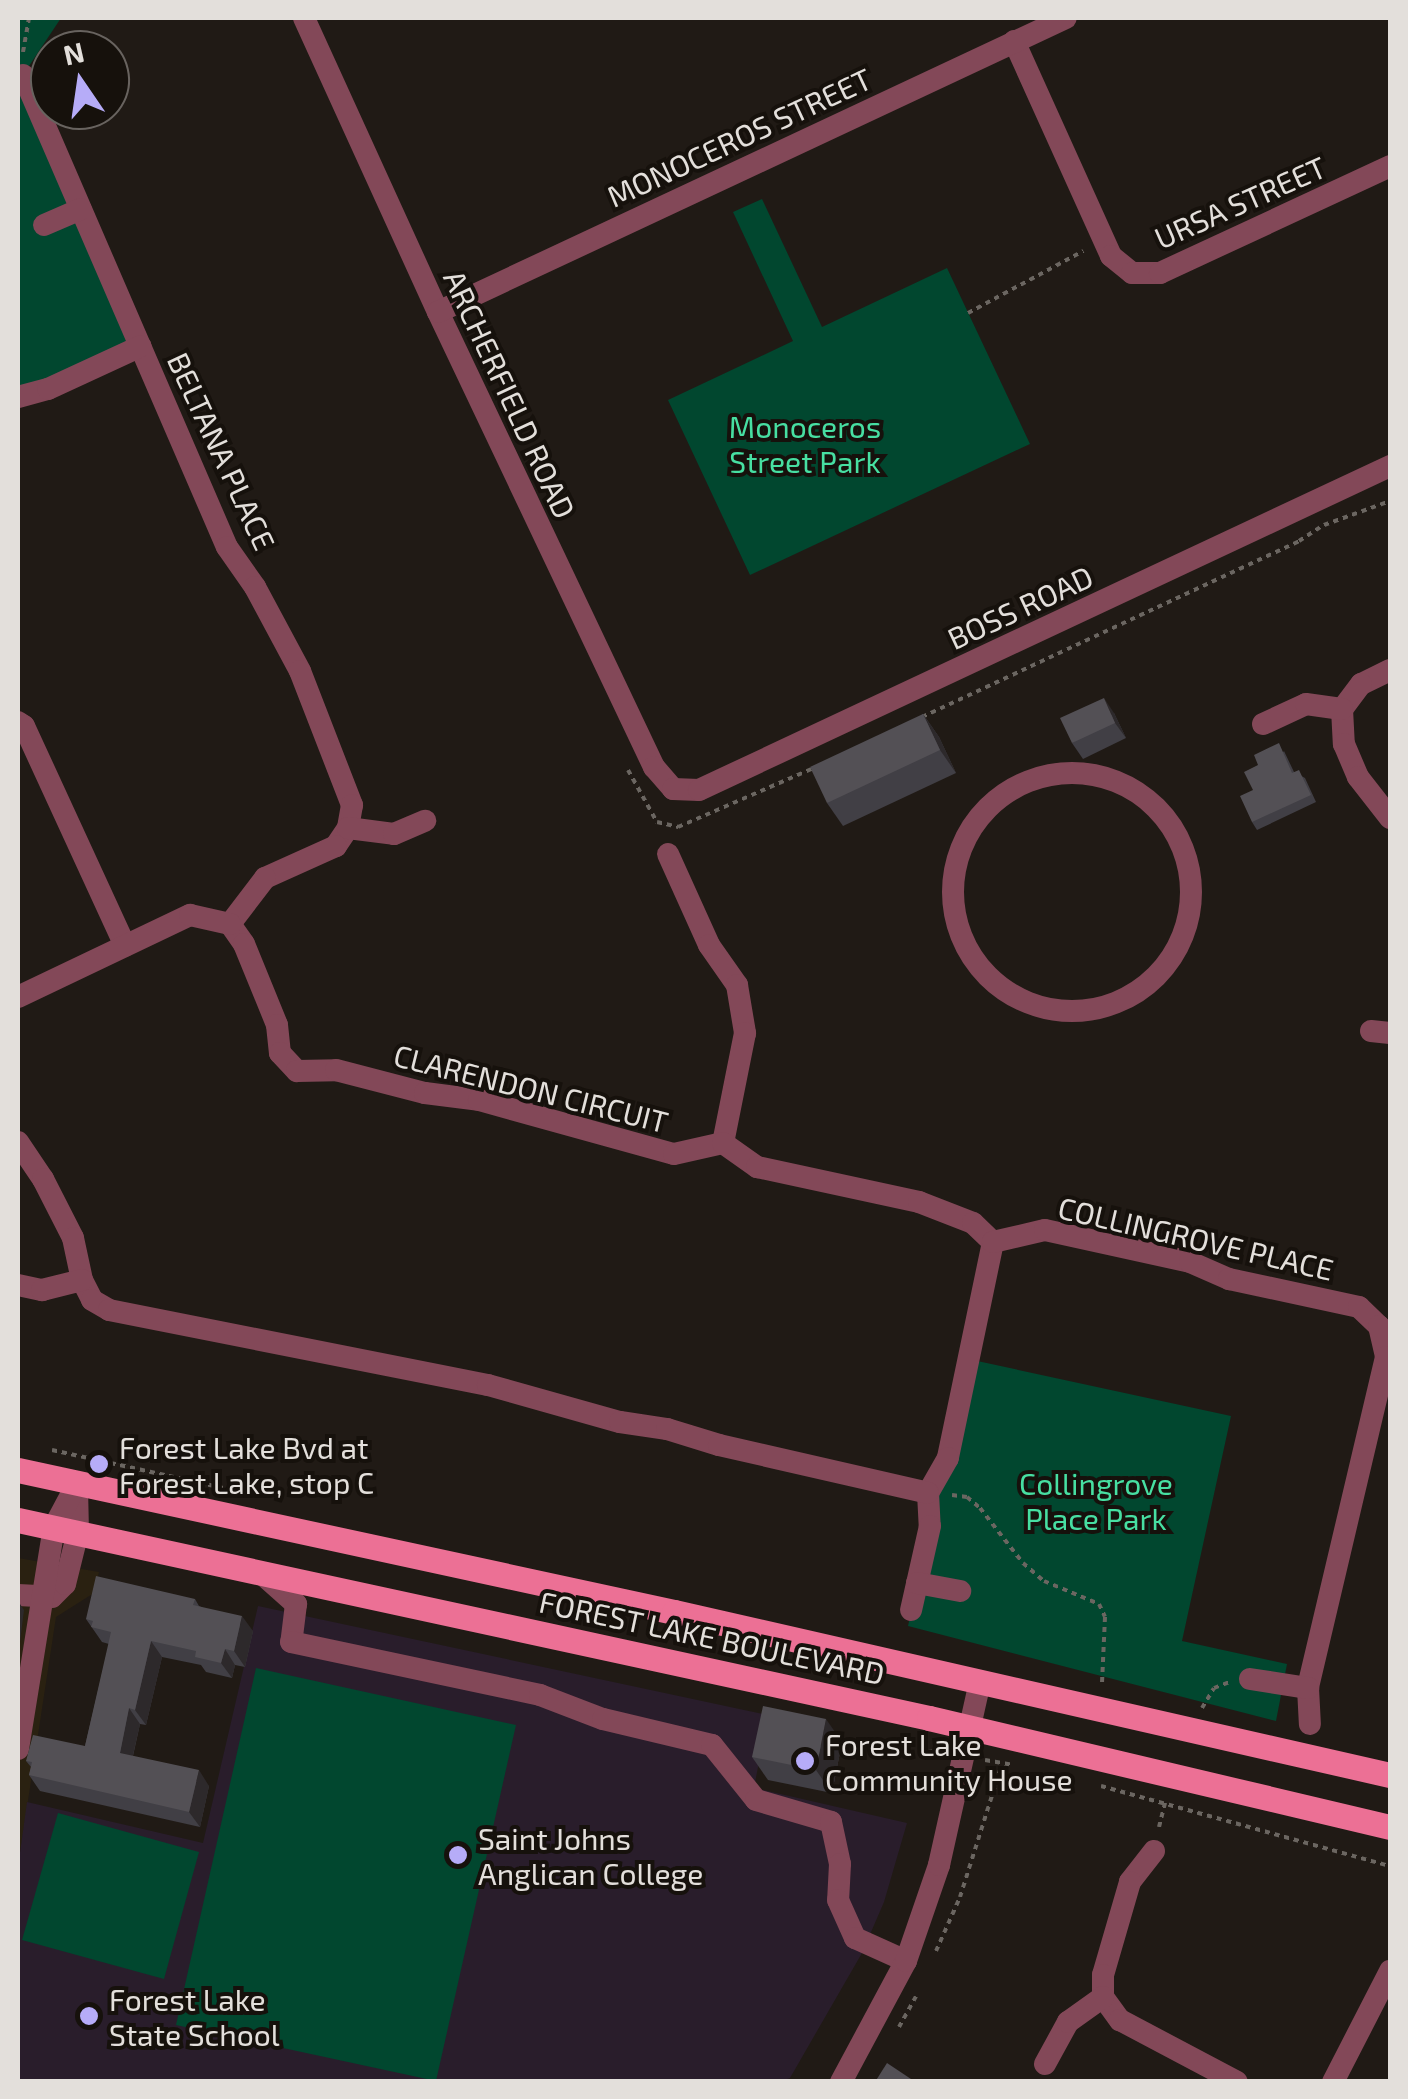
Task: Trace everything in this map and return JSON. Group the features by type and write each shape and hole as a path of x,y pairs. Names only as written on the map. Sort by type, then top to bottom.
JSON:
{"main road":[{"name":"FOREST LAKE BOULEVARD","path":"18,1470 1390,1774"},
{"name":"FOREST LAKE BOULEVARD","path":"18,1520 970,1727 1390,1828"}],"street":[{"name":"ARCHERFIELD ROAD","path":"304,18 654,768 673,790"},
{"name":"MONOCEROS STREET","path":"438,312 1066,18"},
{"name":"URSA STREET","path":"1014,41 1111,256 1132,273 1160,273 1390,166"},
{"name":"BELTANA PLACE","path":"20,70 228,547 255,587 300,670 352,806 348,828"},
{"path":"44,224 81,209"},
{"path":"18,397 48,389 141,346"},
{"name":"BOSS ROAD","path":"673,790 699,790 1390,466"},
{"path":"1390,670 1361,684 1342,709 1344,744 1358,777 1390,818"},
{"path":"1263,724 1306,704 1342,709"},
{"path":"18,722 24,726 125,946"},
{"path":"1061,773 1099,775 1135,790 1150,802 1164,815 1184,848 1193,885 1188,923 1173,958 1147,987 1113,1006 1073,1012 1032,1006 997,987 970,956 954,919 952,878 964,839 988,806 1022,784 1061,773"},
{"path":"18,998 190,916 230,924 265,878 336,846 348,828 394,834 424,821"},
{"path":"668,854 709,945 738,985 745,1033 722,1142 756,1167 919,1202 973,1222 993,1242 948,1458 928,1493 930,1526 911,1610"},
{"name":"CLARENDON CIRCUIT","path":"230,924 244,944 277,1026 280,1053 297,1071 336,1070 425,1093 479,1100 674,1154 722,1142"},
{"path":"18,1142 43,1178 73,1238 82,1280 92,1300 110,1310 488,1385 620,1422 666,1429 718,1446 928,1493"},
{"name":"COLLINGROVE PLACE","path":"993,1242 1045,1230 1190,1262 1229,1279 1359,1307 1385,1324 1386,1357 1308,1688 1310,1724"},
{"path":"18,1285 42,1290 82,1280"},
{"path":"18,1750 28,1596 66,1530 77,1484"},
{"path":"261,1573 296,1604 292,1642 540,1695 603,1718 712,1745 756,1800 831,1822 840,1864 838,1900 855,1938 906,1962"},
{"path":"918,1582 960,1590"},
{"path":"1250,1679 1308,1688"},
{"path":"841,2082 906,1962 939,1864 980,1682"},
{"path":"1154,1852 1130,1882 1104,1975 1103,1998 1120,2020 1237,2082"},
{"path":"1333,2082 1390,1971"},
{"path":"1045,2064 1068,2022 1103,1998"}],"path":[{"path":"20,70 29,18"},
{"path":"968,313 1104,239"},
{"path":"911,722 1299,541 1324,525 1390,501"},
{"path":"626,765 657,822 678,827 821,764"},
{"path":"928,1493 967,1497 1044,1581 1099,1604 1105,1617 1102,1683"},
{"path":"1200,1710 1214,1688 1250,1679"},
{"path":"911,1739 924,1744 928,1752 964,1754 1022,1766"},
{"path":"1090,1782 1390,1866"}],"shaded area":[{"path":"18,1558 99,1572 94,1593 56,1617 18,1866"},
{"name":"Saint Johns Anglican College","path":"258,1606 768,1715 754,1788 907,1823 884,1902 862,1953 790,2078 18,2082 18,1867 27,1802 203,1843"}],"green space":[{"path":"18,18 61,18 53,30 30,30 30,64 23,75 30,91 30,130 47,130 141,346 18,397"},
{"name":"Monoceros Street Park","path":"762,199 822,327 947,268 1030,444 750,575 668,400 793,341 733,212"},
{"name":"Collingrove Place Park","path":"968,1359 1231,1416 1182,1641 1287,1664 1276,1721 908,1626"},
{"path":"256,1668 516,1725 436,2081 176,2025"},
{"path":"58,1813 199,1852 164,1979 22,1940"}],"building":[{"path":"1104,698 1115,723 1072,743 1060,718"},
{"path":"923,714 940,750 827,803 810,767"},
{"path":"1279,743 1292,773 1299,770 1311,795 1252,822 1240,796 1253,790 1244,772 1258,765 1254,755"},
{"path":"96,1576 195,1599 193,1605 242,1616 234,1651 225,1649 221,1663 195,1657 196,1651 151,1641 135,1710 129,1708 120,1753 199,1770 189,1812 29,1775 32,1762 26,1761 33,1735 85,1746 111,1632 91,1627 93,1621 86,1619"},
{"path":"763,1706 826,1719 816,1770 752,1757"},
{"path":"887,2063 911,2079 910,2082 875,2082"}],"place":[{"name":"Forest Lake Bvd at Forest Lake, stop C","path":"99,1464"},
{"name":"Forest Lake Community House","path":"805,1761"},
{"name":"Saint Johns Anglican College","path":"458,1855"},
{"name":"Forest Lake State School","path":"89,2016"}]}
